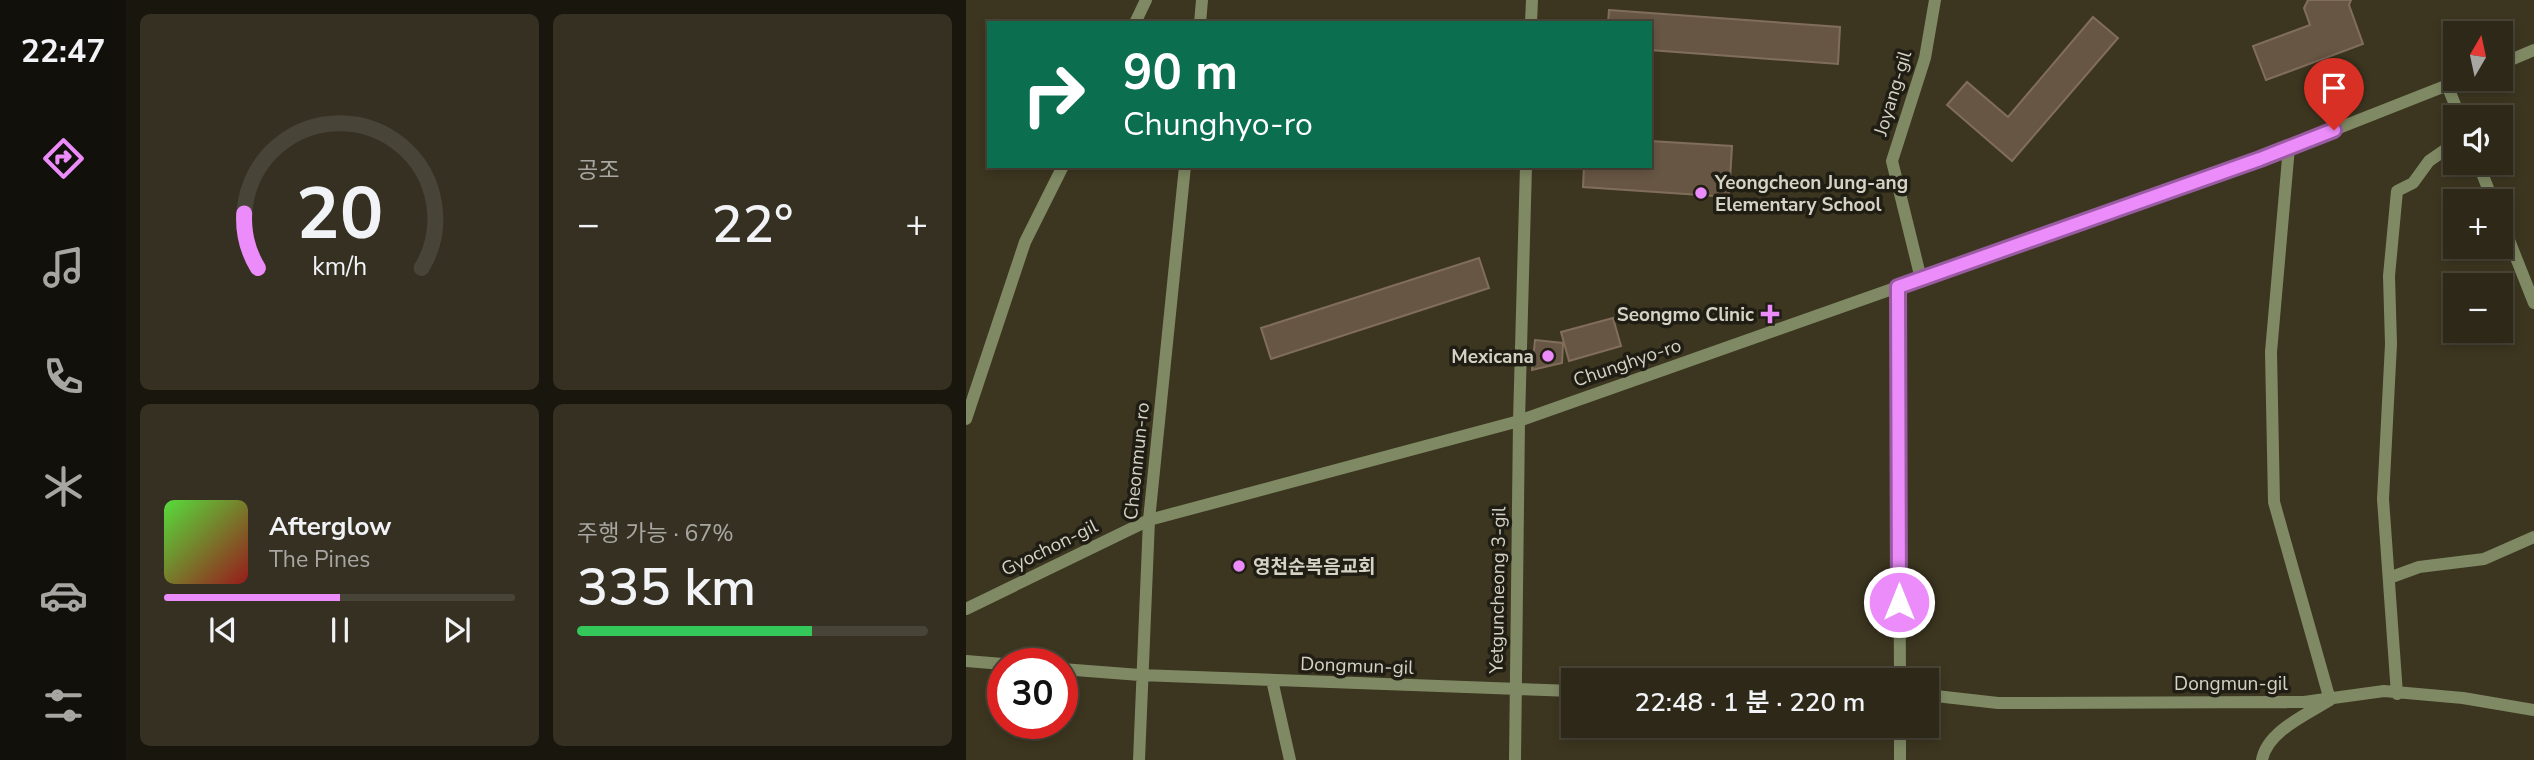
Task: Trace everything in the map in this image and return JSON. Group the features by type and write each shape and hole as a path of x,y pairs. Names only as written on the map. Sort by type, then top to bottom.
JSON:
{"street":[{"path":"1136,21 1146,0"},
{"path":"1200,21 1202,0"},
{"path":"1531,0 1531,21"},
{"name":"Joyang-gil","path":"1922,279 1892,161 1925,58 1935,0"},
{"path":"2513,59 2534,50"},
{"name":"Chunghyo-ro","path":"1149,520 1519,421 2289,147 2443,87"},
{"path":"2262,760 2263,752 2276,735 2330,700 2274,502 2271,352 2289,147"},
{"path":"2397,694 2383,499 2391,344 2389,276 2397,191 2413,183 2429,161 2443,151"},
{"path":"966,419 1025,242 1062,168"},
{"name":"Cheonmun-ro","path":"1139,760 1140,675 1149,520 1185,168"},
{"name":"Yetguncheong 3-gil","path":"1515,760 1519,421 1526,168"},
{"path":"2513,250 2534,303"},
{"path":"1898,287 1900,668"},
{"name":"Gyochon-gil","path":"966,609 1149,520"},
{"path":"2389,578 2419,567 2484,559 2534,537"},
{"path":"966,661 987,663"},
{"name":"Dongmun-gil","path":"1078,670 1272,681 1561,691"},
{"path":"1272,681 1290,760"},
{"name":"Dongmun-gil","path":"1939,696 1998,703 2330,700 2384,691 2463,698 2534,710"},
{"path":"1900,738 1900,760"}],"building":[{"path":"2308,0 2351,0 2349,5 2363,44 2266,80 2253,46 2310,25 2304,8"},
{"path":"1609,10 1840,27 1838,64 1652,50 1652,21 1608,21"},
{"path":"2093,17 2118,38 2012,161 1947,105 1967,82 2008,117"},
{"path":"1652,141 1732,146 1729,197 1583,187 1584,168 1652,168"},
{"path":"1479,258 1489,288 1271,359 1261,328"},
{"path":"1613,318 1621,346 1569,361 1561,332"},
{"path":"1535,340 1563,343 1562,363 1532,370"}],"place":[{"name":"Yeongcheon Jung-ang Elementary School","path":"1701,193"},
{"name":"Seongmo Clinic","path":"1770,314"},
{"name":"Mexicana","path":"1548,356"},
{"name":"영천순복음교회","path":"1239,566"}],"route":[{"path":"1899,602 1898,287 2260,159 2334,130"}]}
